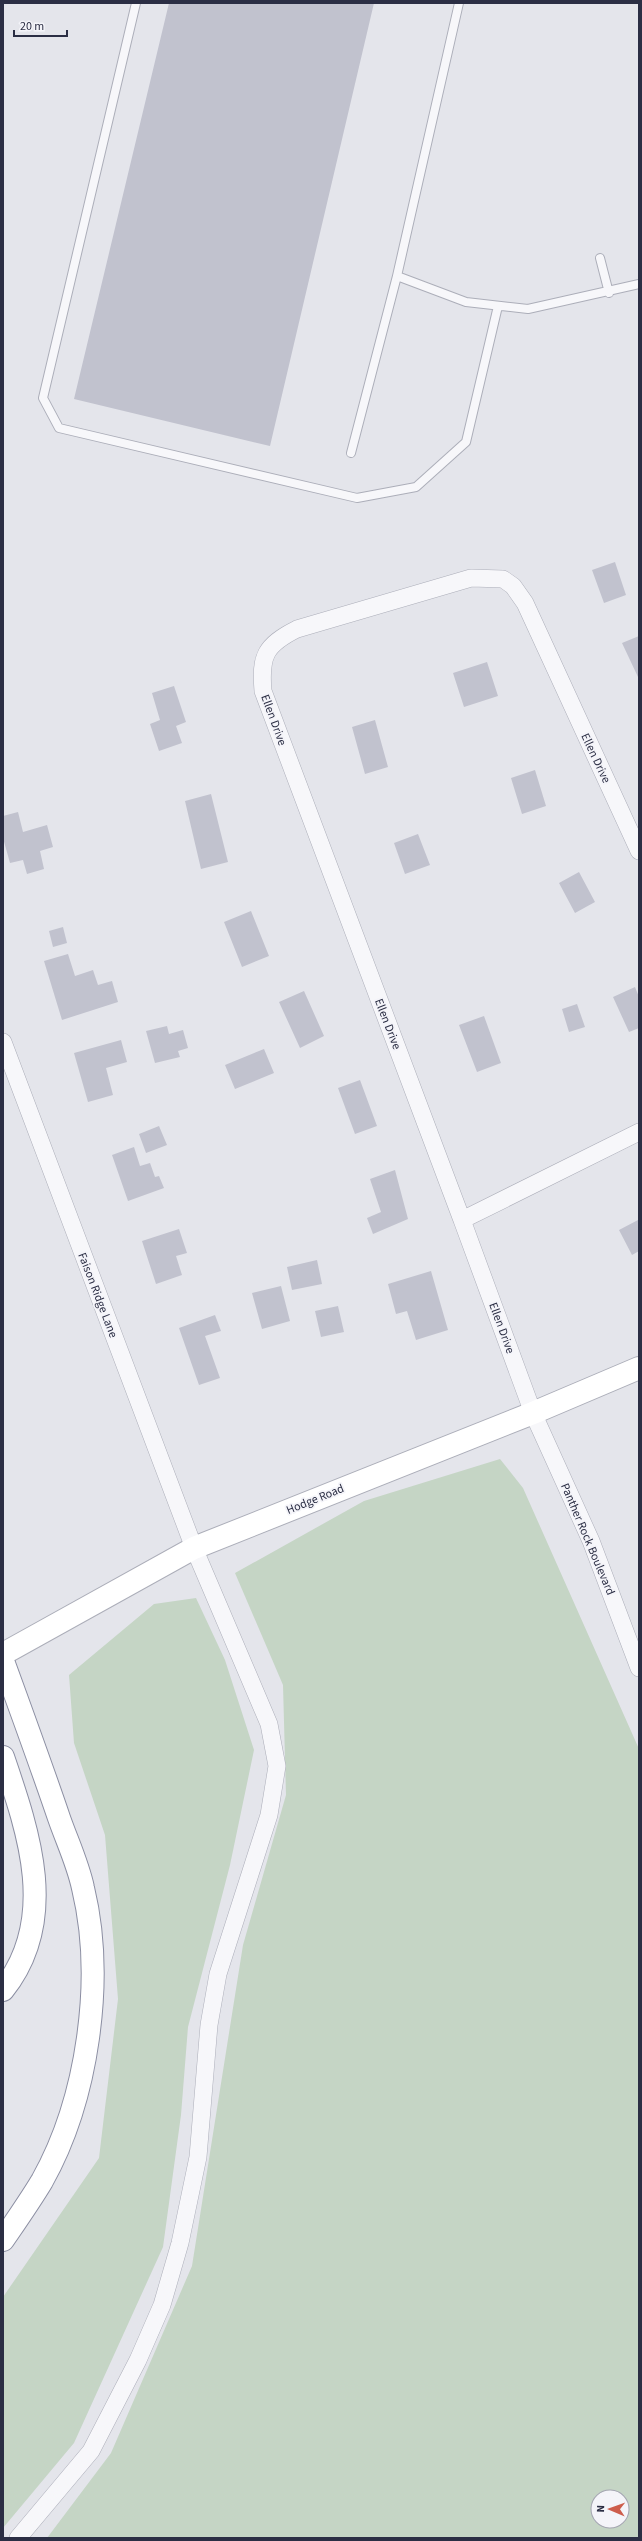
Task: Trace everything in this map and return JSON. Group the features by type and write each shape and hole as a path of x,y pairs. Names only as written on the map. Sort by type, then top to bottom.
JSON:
{"main road":[{"name":"Hodge Road","path":"3,1654 194,1548 533,1413 639,1368"},
{"path":"3,1661 83,1887 92,1964 90,2018 85,2057 74,2100 61,2140 42,2180 3,2240"},
{"path":"3,1757 31,1845 35,1881 35,1912 30,1939 21,1962 3,1990"}],"street":[{"name":"Ellen Drive","path":"533,1413 263,691 261,669 267,649 281,637 297,629 471,578 503,579 513,586 525,603 639,851"},
{"name":"Faison Ridge Lane","path":"3,1042 194,1548 269,1724 277,1766 270,1808 218,1974 209,2025 198,2157 180,2243 162,2305 138,2360 91,2451 18,2538"},
{"path":"462,1220 639,1132"},
{"name":"Panther Rock Boulevard","path":"533,1413 591,1540 639,1668"}],"lane":[{"path":"136,3 42,398 59,428 357,498 416,487 466,442 498,306"},
{"path":"351,453 397,276 459,3"},
{"path":"600,258 609,293"},
{"path":"397,276 466,302 528,309 609,293 639,284"}],"green space":[{"path":"500,1459 523,1488 639,1749 639,2538 47,2538 111,2453 192,2266 243,1945 286,1795 283,1685 235,1573 364,1501"},
{"path":"196,1598 225,1660 254,1750 230,1865 188,2027 181,2115 163,2247 74,2443 3,2528 3,2297 99,2158 118,1999 105,1835 74,1743 69,1675 154,1604"}],"building":[{"path":"169,3 374,3 270,446 74,399"},
{"path":"615,562 626,595 604,603 592,570"},
{"path":"639,636 639,676 638,677 622,643"},
{"path":"487,662 498,696 464,707 453,673"},
{"path":"174,686 186,722 176,726 182,743 159,751 150,724 160,720 152,693"},
{"path":"375,720 388,767 365,774 352,727"},
{"path":"535,770 546,806 522,814 511,778"},
{"path":"211,794 228,862 201,869 185,801"},
{"path":"18,812 23,832 47,825 53,847 40,851 44,869 27,874 23,860 10,863 3,838 3,816"},
{"path":"418,834 430,865 405,874 394,843"},
{"path":"579,872 595,902 575,913 559,883"},
{"path":"251,911 269,956 242,967 224,922"},
{"path":"63,927 67,943 53,947 49,931"},
{"path":"68,954 75,976 93,970 98,985 112,981 118,1002 62,1020 44,961"},
{"path":"635,987 639,997 639,1028 629,1032 613,997"},
{"path":"304,991 324,1036 300,1048 279,1002"},
{"path":"577,1004 585,1027 569,1032 562,1009"},
{"path":"484,1016 501,1063 477,1072 459,1025"},
{"path":"167,1026 169,1034 183,1030 188,1048 178,1051 180,1057 155,1063 146,1031"},
{"path":"121,1040 127,1062 106,1068 113,1095 88,1102 74,1053"},
{"path":"264,1049 274,1073 235,1089 225,1065"},
{"path":"360,1080 377,1126 355,1134 338,1088"},
{"path":"159,1126 167,1145 146,1153 139,1134"},
{"path":"134,1147 140,1166 150,1163 155,1177 159,1176 164,1188 128,1201 112,1155"},
{"path":"395,1170 408,1219 373,1234 367,1218 381,1212 370,1179"},
{"path":"638,1220 639,1251 632,1255 619,1230"},
{"path":"179,1229 187,1253 176,1256 182,1275 156,1284 142,1241"},
{"path":"317,1260 322,1284 292,1290 287,1267"},
{"path":"431,1271 448,1330 416,1340 407,1311 396,1314 388,1284"},
{"path":"281,1286 290,1321 262,1329 252,1293"},
{"path":"338,1306 344,1332 321,1337 315,1311"},
{"path":"215,1315 221,1331 205,1336 220,1378 199,1385 179,1328"}]}
